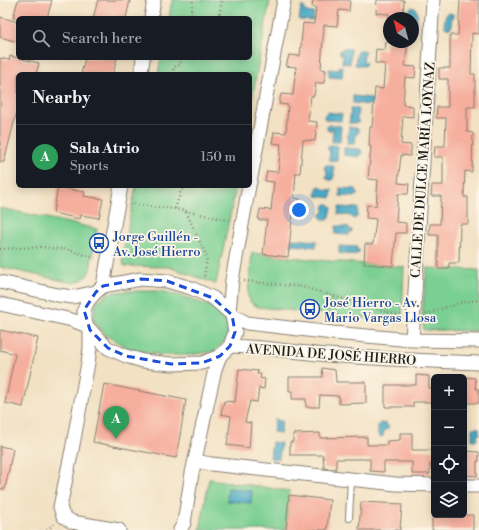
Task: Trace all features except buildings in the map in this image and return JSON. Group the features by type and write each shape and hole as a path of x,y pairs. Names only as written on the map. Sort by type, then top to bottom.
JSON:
{"street":[{"path":"150,16 154,0"},
{"path":"252,171 284,0"},
{"name":"CALLE DE DULCE MARÍA LOYNAZ","path":"412,340 433,0"},
{"path":"141,72 143,60"},
{"path":"121,188 99,289 88,301 84,310 84,318 89,328 108,348 126,356 144,361 171,364 202,362 220,356"},
{"path":"180,530 184,523 194,461 215,369 220,356 230,346 235,332 231,314 232,280 249,188"},
{"name":"AVENIDA DE JOSÉ HIERRO","path":"99,289 141,279 167,281 191,288 213,298 231,314 247,323 264,326 412,340 479,341"},
{"path":"0,282 73,297 99,289"},
{"path":"0,304 72,320 89,328"},
{"path":"89,328 90,348 88,363 60,507 63,516 72,522 119,530"},
{"name":"AVENIDA DE JOSÉ HIERRO","path":"230,346 379,359 479,363"},
{"path":"194,461 396,484 431,485"},
{"path":"467,486 479,486"}],"lane":[{"path":"349,518 352,479"}],"path":[{"path":"190,16 193,0"},
{"path":"219,0 222,0 219,16"},
{"path":"173,72 174,67 180,65 181,60"},
{"path":"175,209 183,188"},
{"path":"128,204 175,209 229,220"},
{"path":"186,212 207,257 204,278"},
{"path":"0,249 41,247 69,250 95,258"},
{"path":"244,281 303,287 405,317"},
{"path":"422,315 463,302 479,300"}],"highlighted area":[{"path":"141,279 167,281 213,298 232,315 235,332 230,346 220,356 202,363 171,364 126,356 108,348 90,330 84,310 96,292 103,286"}],"green space":[{"path":"172,0 270,0 252,99 252,72 158,72 161,60 252,60 252,16 169,16"},
{"path":"136,188 236,188 216,284 169,267 124,266 122,256"},
{"path":"0,208 97,229 90,270 87,275 81,280 73,283 0,267"},
{"path":"252,253 404,267 402,316 400,322 258,307 251,303 248,296"},
{"path":"427,268 479,270 479,331 424,330 422,315"},
{"path":"127,291 162,291 191,299 218,310 227,323 228,338 215,351 188,355 162,355 130,349 105,335 94,321 94,311 97,301 109,293"},
{"path":"209,479 290,491 286,530 200,530"}],"water":[{"path":"301,7 304,7 306,12 314,13 313,21 299,20"},
{"path":"412,7 415,8 416,12 409,12"},
{"path":"449,13 453,14 453,17 451,17 452,26 450,28 446,28 444,22 446,15"},
{"path":"343,48 351,49 350,64 342,63 343,55 340,54 340,50 343,50"},
{"path":"358,50 363,50 365,52 363,60 366,64 364,66 355,65"},
{"path":"339,66 343,67 342,78 329,77 329,69 339,70"},
{"path":"353,96 371,98 372,102 370,105 353,103"},
{"path":"351,108 358,109 358,123 349,123"},
{"path":"327,112 342,114 341,121 326,120 324,116"},
{"path":"327,126 341,126 340,142 332,142 333,128 330,131 327,130"},
{"path":"349,127 356,128 359,131 356,134 355,144 347,143"},
{"path":"330,145 338,146 337,161 329,160 330,151 328,150 328,147"},
{"path":"344,148 360,149 362,154 359,157 344,155"},
{"path":"326,165 331,165 334,167 334,176 332,180 326,178 327,172 324,167"},
{"path":"319,186 323,189 332,190 331,198 316,196 317,188"},
{"path":"340,188 356,189 358,194 355,197 340,196"},
{"path":"326,204 329,204 332,207 330,217 328,219 322,219 320,216 324,212 324,207"},
{"path":"339,207 358,208 357,217 354,219 351,216 338,214"},
{"path":"336,226 349,227 352,232 349,233 349,235 335,234"},
{"path":"292,239 317,241 316,247 291,245"},
{"path":"339,246 357,247 356,249 359,250 359,252 356,255 339,253"},
{"path":"275,419 282,421 280,433 273,432"},
{"path":"380,423 386,424 389,427 384,431 383,436 381,437 378,435 378,425"},
{"path":"472,428 479,428 477,440 472,440"},
{"path":"272,442 281,443 279,459 270,458"},
{"path":"228,488 252,491 251,503 227,501"}],"place":[{"name":"Jorge Guillén - Av. José Hierro","path":"99,243"},
{"name":"José Hierro - Av. Mario Vargas Llosa","path":"310,309"},
{"name":"Sala Atrio","path":"116,439"}]}
